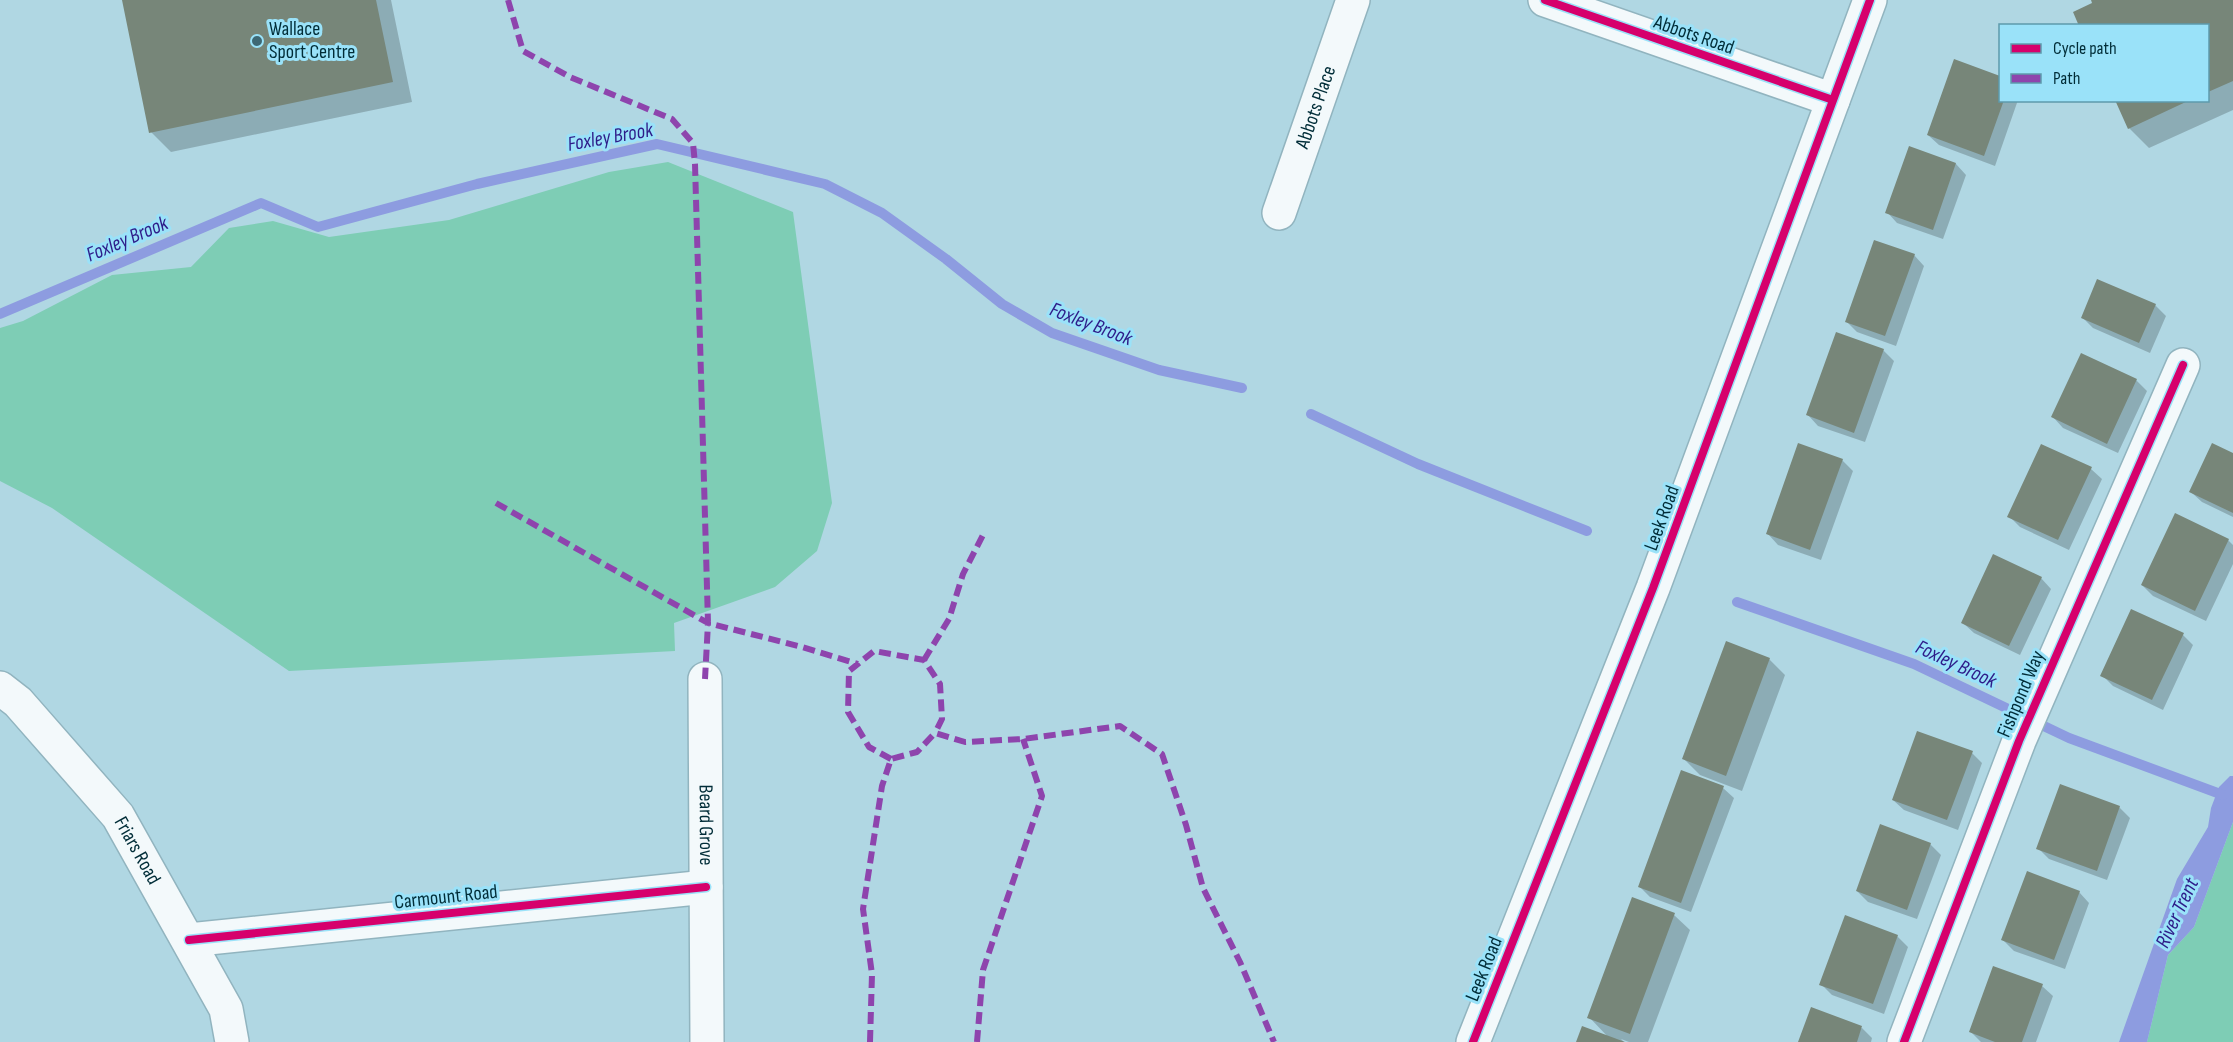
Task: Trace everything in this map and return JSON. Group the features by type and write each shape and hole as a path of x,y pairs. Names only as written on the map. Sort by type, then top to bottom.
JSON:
{"street":[{"name":"Abbots Place","path":"1279,213 1353,0"},
{"name":"Abbots Road","path":"1545,0 1833,100"},
{"name":"Leek Road","path":"1473,1042 1653,588 1870,0"},
{"name":"Fishpond Way","path":"1904,1042 2019,741 2183,366"},
{"name":"Beard Grove","path":"705,679 707,1042"},
{"name":"Friars Road","path":"6,705 118,816 226,1009 232,1042"},
{"name":"Carmount Road","path":"189,940 706,887"}],"green space":[{"path":"668,162 793,212 832,503 817,551 775,587 674,623 675,651 289,671 52,508 0,481 0,328 23,321 112,275 191,267 229,228 273,221 329,237 449,220 609,172"},
{"path":"2233,822 2233,1042 2147,1042 2168,955 2194,927"}],"water":[{"name":"River Trent","path":"2230,776 2233,776 2233,822 2194,927 2168,955 2147,1042 2119,1042 2177,879 2208,827 2211,808 2219,787"}],"building":[{"name":"Wallace Sport Centre","path":"122,0 376,0 393,82 149,133"},
{"path":"2091,0 2233,0 2233,81 2209,92 2209,24 2078,24 2073,12 2092,3"},
{"path":"1954,59 1999,76 1999,102 2003,102 1984,156 1927,135"},
{"path":"2116,102 2186,102 2128,129"},
{"path":"1909,146 1956,163 1933,230 1885,213"},
{"path":"1874,240 1915,254 1885,336 1845,322"},
{"path":"2097,279 2156,304 2139,343 2081,318"},
{"path":"1836,332 1884,349 1854,433 1806,415"},
{"path":"2081,353 2137,379 2107,444 2051,417"},
{"path":"1798,443 1843,459 1810,550 1766,534"},
{"path":"2212,443 2233,453 2233,513 2189,492"},
{"path":"2041,444 2092,467 2058,540 2007,517"},
{"path":"2175,513 2229,539 2195,611 2141,585"},
{"path":"1993,554 2042,577 2009,646 1961,623"},
{"path":"2131,609 2184,633 2152,700 2100,676"},
{"path":"1726,641 1770,658 1726,776 1682,759"},
{"path":"1917,731 1973,751 1947,820 1892,800"},
{"path":"1681,770 1724,786 1681,903 1638,887"},
{"path":"2060,784 2120,806 2097,871 2036,849"},
{"path":"1880,824 1931,843 1907,910 1856,891"},
{"path":"2027,871 2080,891 2054,960 2001,940"},
{"path":"1632,897 1675,913 1630,1034 1587,1018"},
{"path":"1845,915 1898,935 1873,1004 1819,985"},
{"path":"1993,966 2043,984 2022,1042 1995,1042 1969,1032"},
{"path":"1811,1007 1862,1026 1857,1042 1798,1042"},
{"path":"1582,1026 1625,1042 1576,1042"}],"waterway":[{"name":"Foxley Brook","path":"0,314 261,203 318,227 477,184 657,144 825,184 882,213 946,259 1002,304 1052,333 1159,370 1242,388"},
{"name":"Foxley Brook","path":"1311,414 1418,464 1587,531"},
{"name":"Foxley Brook","path":"1737,602 1914,664 2069,738 2223,795"}],"marked path":[{"path":"508,0 523,51 570,77 672,119 693,143 708,623 705,679"},
{"path":"496,503 708,623 858,664"},
{"path":"924,660 949,619 963,574 985,531"},
{"path":"891,759 869,747 848,712 849,671 874,651 924,660 940,684 942,719 935,733"},
{"path":"870,1042 872,974 863,909 882,786 891,759 917,752 935,733 965,742 1023,739 1120,726 1162,754 1186,825 1203,888 1240,962 1274,1042"},
{"path":"977,1042 983,970 1042,796 1023,739"}],"cycle path":[{"path":"1545,0 1833,100"},
{"path":"1473,1042 1653,588 1870,0"},
{"path":"1904,1042 2019,741 2183,365"},
{"path":"189,940 706,887"}],"place":[{"name":"Wallace Sport Centre","path":"257,41"}]}
